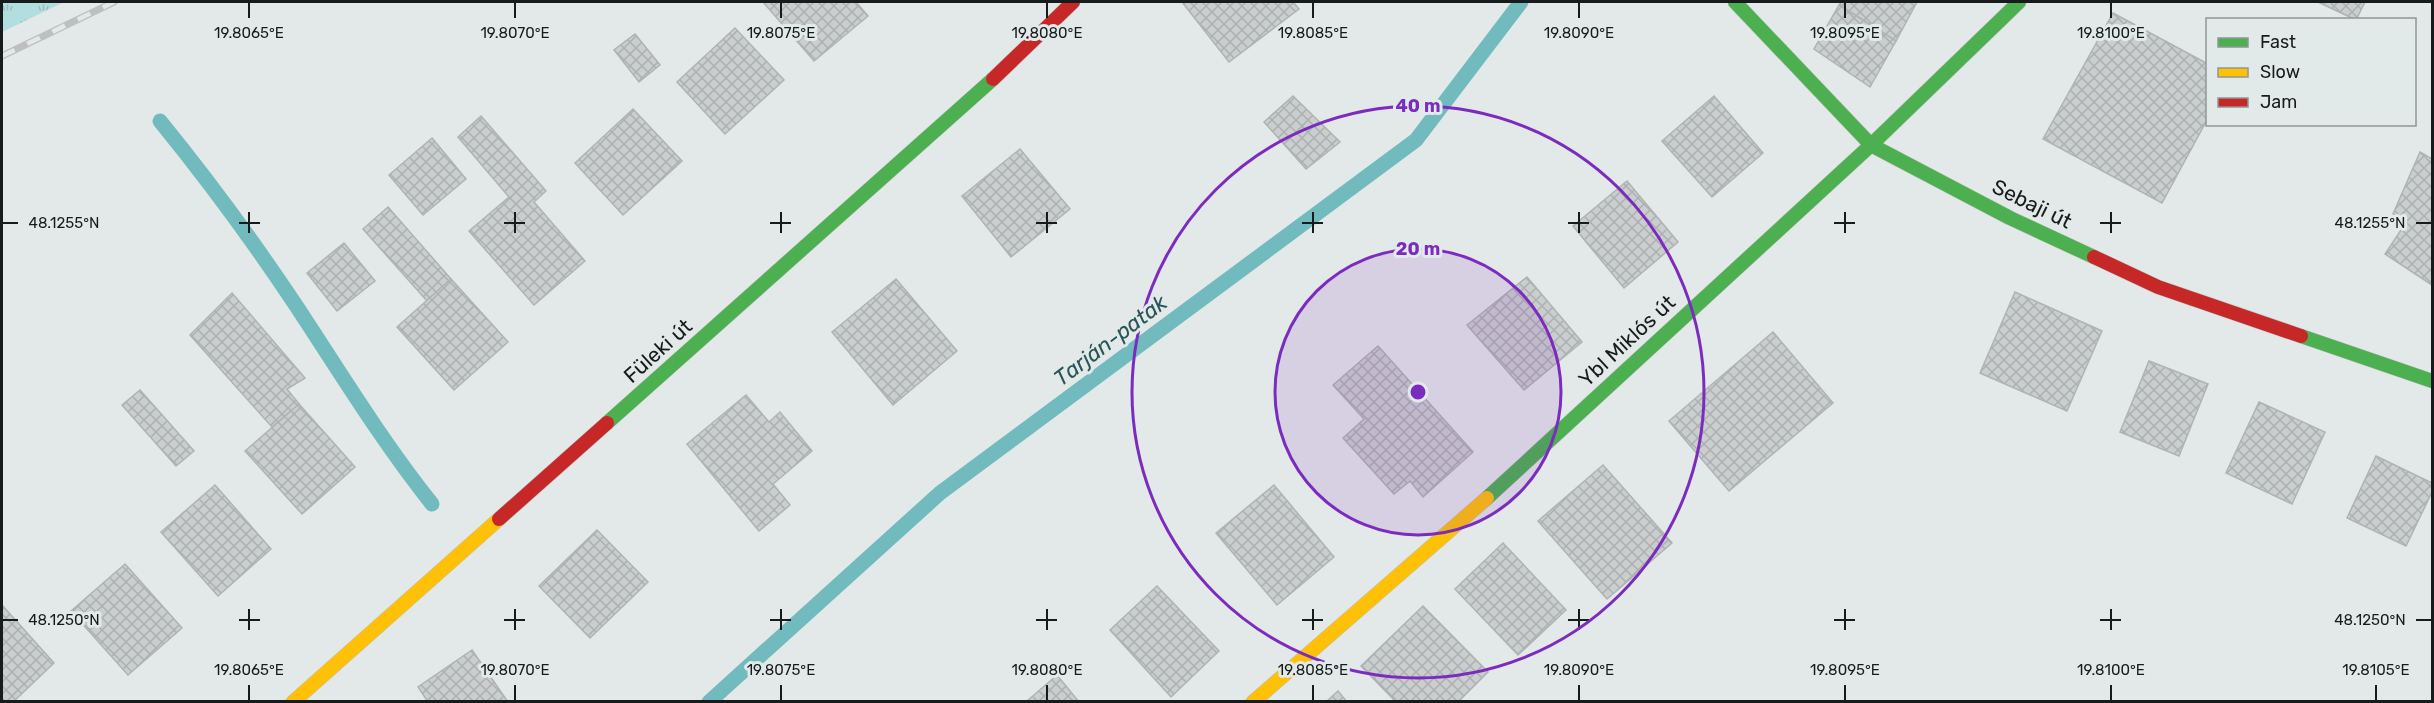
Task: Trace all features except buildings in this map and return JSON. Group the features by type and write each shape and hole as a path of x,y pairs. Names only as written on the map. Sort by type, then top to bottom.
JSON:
{"street":[{"name":"Füleki út","path":"1046,26 1060,2"},
{"name":"Füleki út","path":"293,702 982,89 1073,2"},
{"name":"Sebaji út","path":"1735,2 1871,145 2010,218 2153,285 2433,381"},
{"name":"Ybl Miklós út","path":"1253,702 1471,513 1871,145 2019,2"}],"green space":[{"path":"2,2 64,2 2,32"}],"waterway":[{"name":"Tarján-patak","path":"709,702 940,493 1416,140 1521,2"},
{"path":"160,121 263,257 378,431 432,504"}],"railway":[{"path":"2,56 114,2"}],"traffic: fast":[{"path":"1735,2 1871,145 2010,218 2094,257"},
{"path":"1487,498 1871,145 2019,2"},
{"path":"607,423 993,79"},
{"path":"2301,336 2432,381"}],"traffic: slow":[{"path":"1253,702 1487,498"},
{"path":"293,702 499,519"}],"traffic: jam":[{"path":"993,79 1073,2"},
{"path":"2094,257 2158,287 2301,336"},
{"path":"499,519 607,423"}]}
